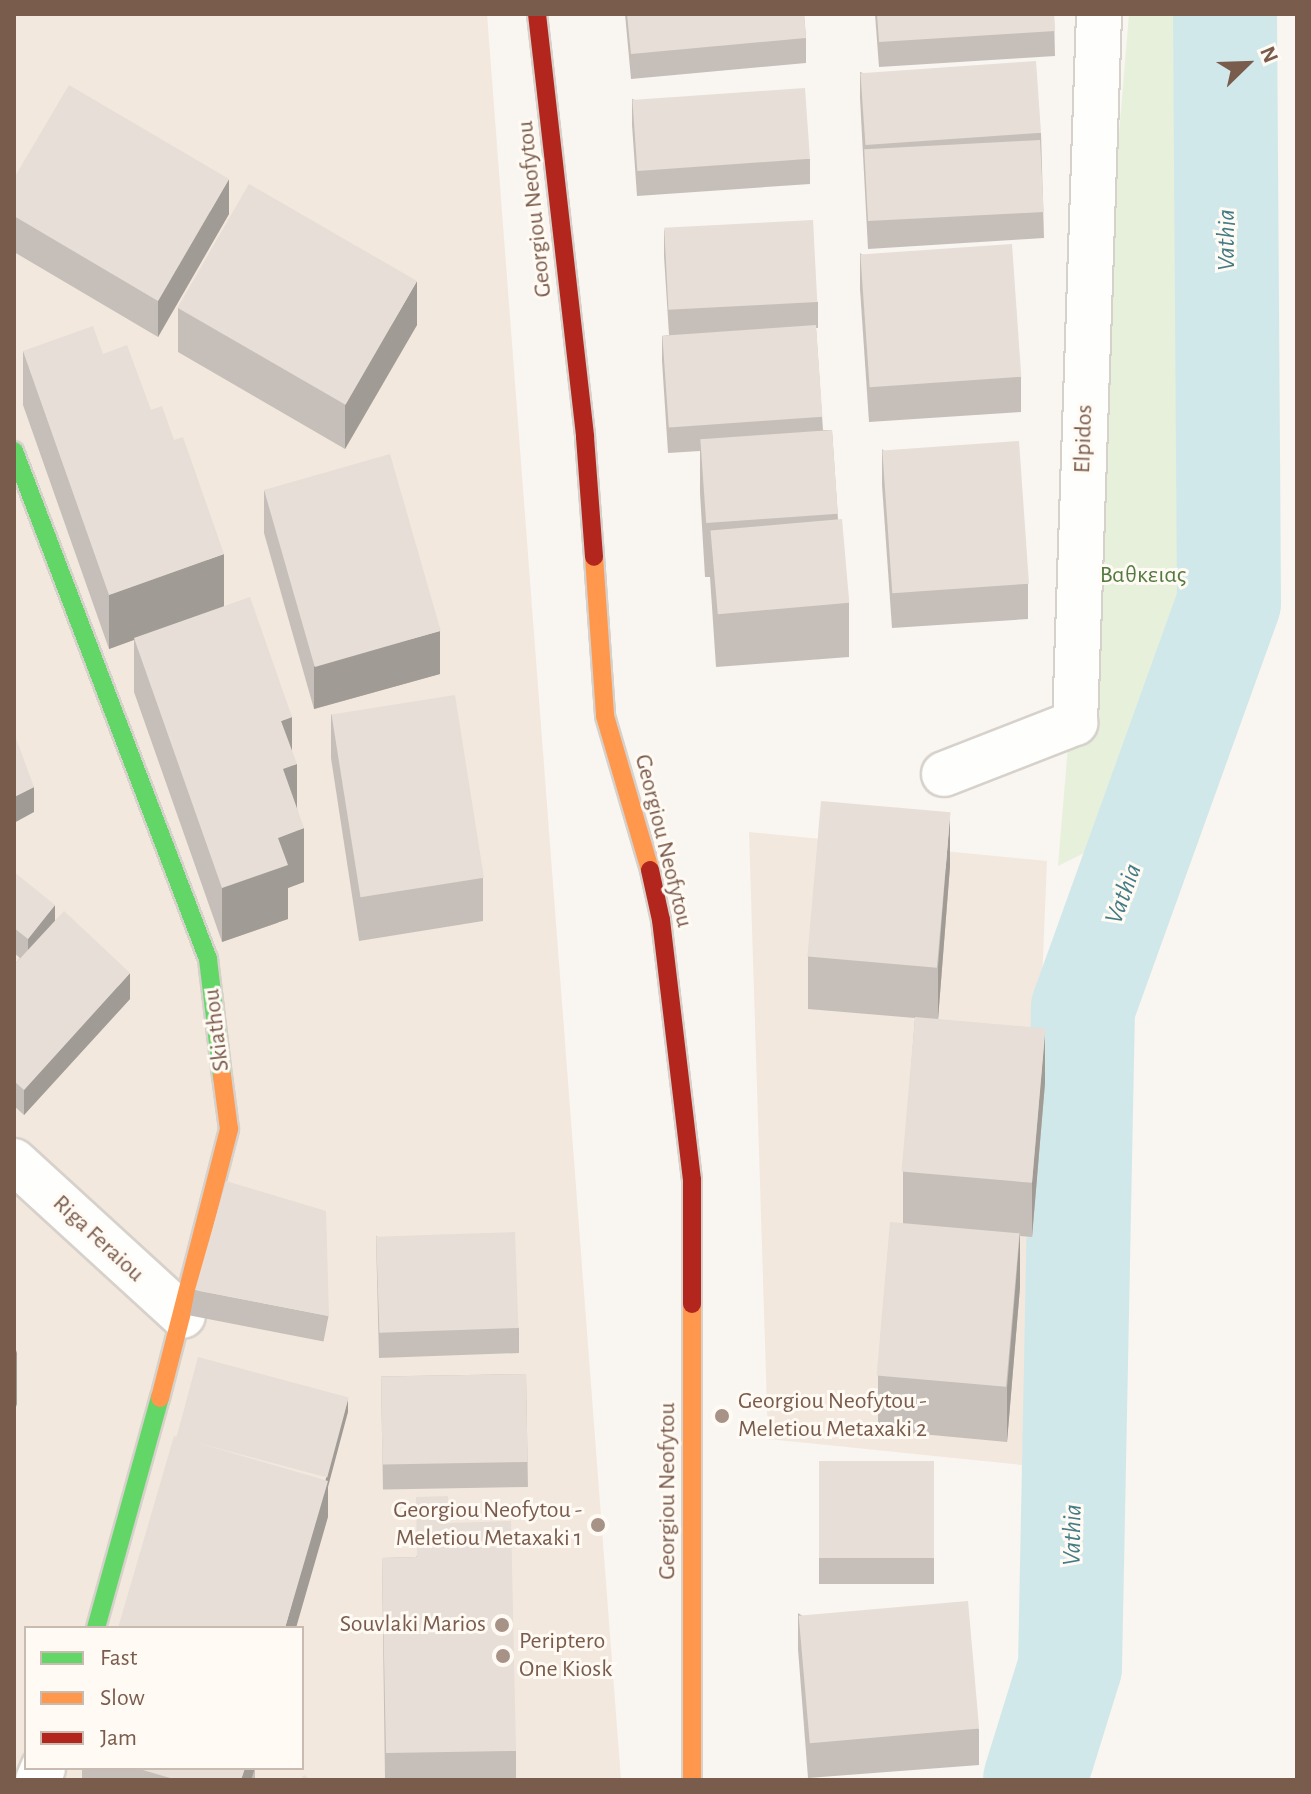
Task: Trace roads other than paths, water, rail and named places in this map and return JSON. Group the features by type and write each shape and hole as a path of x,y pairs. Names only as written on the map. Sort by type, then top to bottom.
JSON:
{"street":[{"name":"Georgiou Neofytou","path":"537,14 585,437 605,716 643,837 661,920 692,1180 692,1780"},
{"name":"Elpidos","path":"944,774 1075,723 1099,14"},
{"name":"Skiathou","path":"14,451 208,959 229,1129 183,1316 97,1626"},
{"name":"Riga Feraiou","path":"14,1161 183,1316"}],"waterway":[{"name":"Vathia","path":"1035,1780 1070,1667 1083,1008 1229,602 1225,14"}],"place":[{"name":"Georgiou Neofytou - Meletiou Metaxaki 2","path":"722,1416"},
{"name":"Georgiou Neofytou - Meletiou Metaxaki 1","path":"598,1525"},
{"name":"Souvlaki Marios","path":"502,1625"},
{"name":"Periptero One Kiosk","path":"503,1656"}],"park label":[{"name":"Βαθκειας","path":"1143,576"}]}
